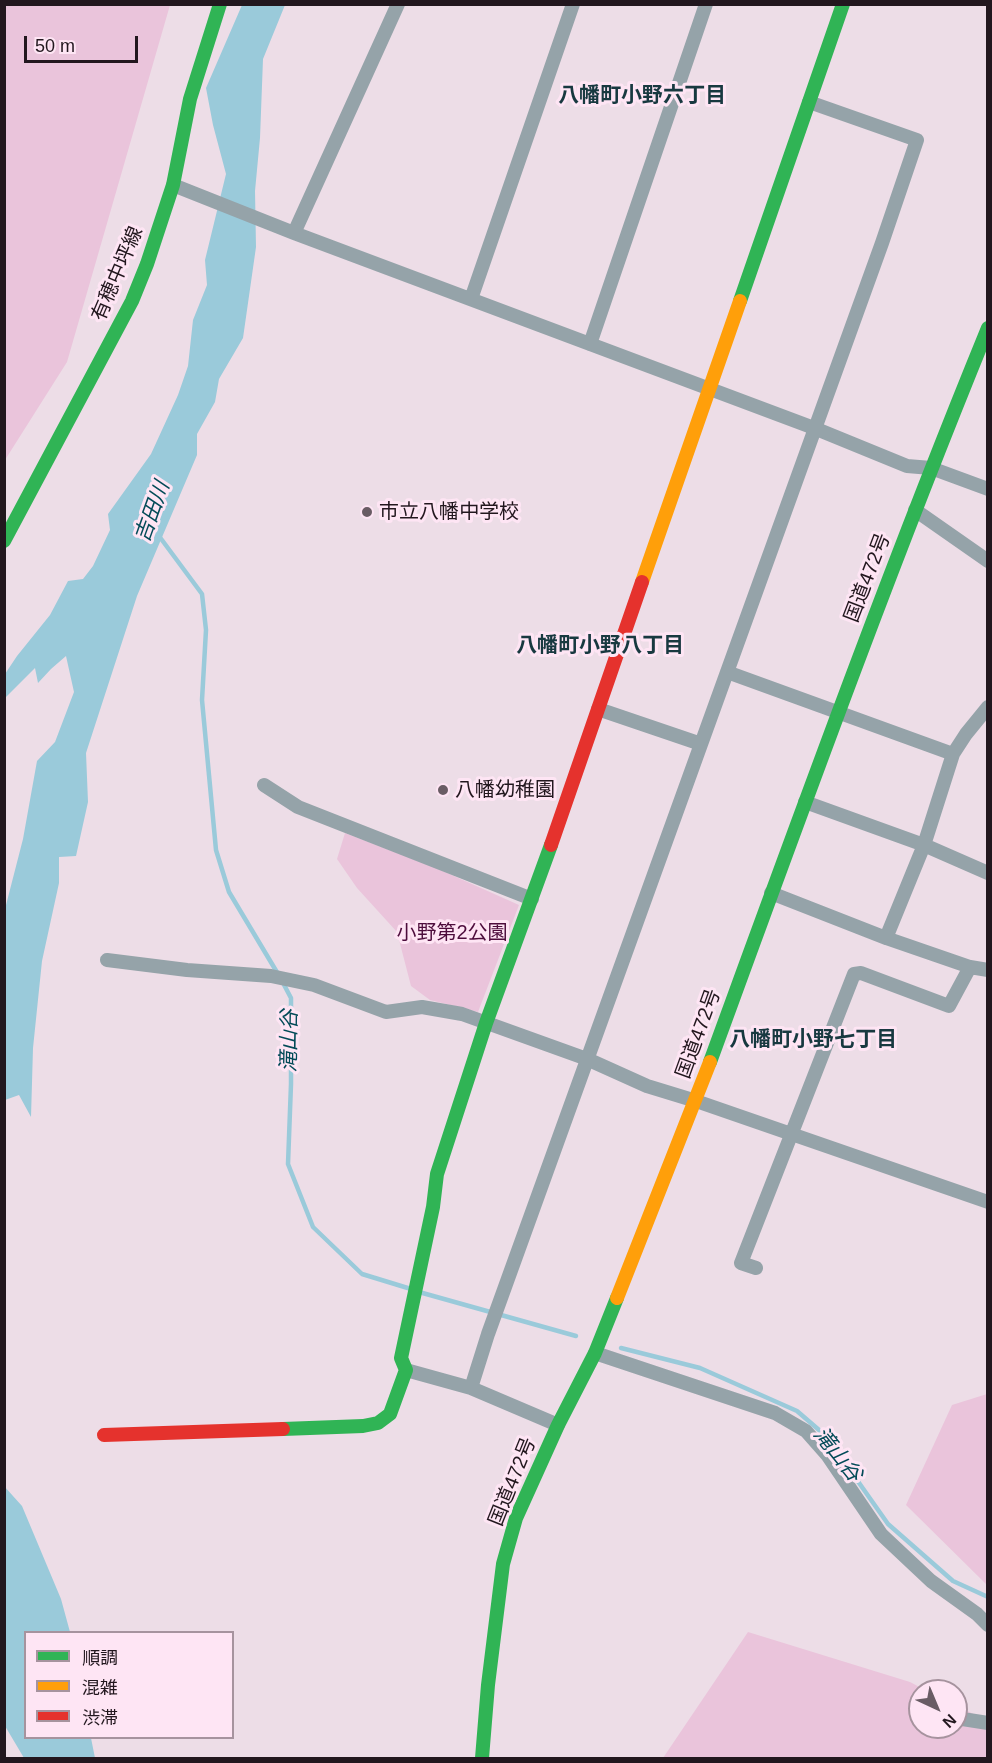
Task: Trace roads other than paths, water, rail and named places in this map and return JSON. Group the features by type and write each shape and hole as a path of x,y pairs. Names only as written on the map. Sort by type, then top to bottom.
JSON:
{"main road":[{"name":"有穂中坪線","path":"4,541 132,301 178,188 190,99 220,4"},
{"path":"104,1436 363,1426 378,1423 390,1414 406,1370 401,1358 433,1208 437,1174 486,1023 532,899 843,4"},
{"name":"国道472号","path":"482,1758 488,1685 503,1564 516,1518 558,1425 595,1353 696,1101 838,711 987,328"}],"street":[{"path":"294,233 398,4"},
{"path":"471,299 573,4"},
{"path":"590,344 706,4"},
{"path":"471,1388 488,1334 918,140 809,102"},
{"path":"178,188 814,428 907,466 931,468 987,489"},
{"path":"915,510 987,561"},
{"path":"727,672 953,754"},
{"path":"886,938 924,845 953,754 987,707"},
{"path":"598,709 701,744"},
{"path":"264,785 298,807 532,899"},
{"path":"805,802 924,845 987,873"},
{"path":"771,893 886,938 970,967 987,970"},
{"path":"107,960 188,970 271,976 314,985 386,1012 422,1007 462,1014 587,1059 647,1086 987,1202"},
{"path":"756,1268 741,1263 854,974 861,973 949,1006 970,967"},
{"path":"595,1353 775,1413 806,1431 828,1456 881,1534 931,1581 977,1614 987,1625"},
{"path":"406,1370 471,1388 558,1425"},
{"path":"968,1720 987,1723"}],"water":[{"name":"吉田川","path":"242,5 285,5 263,59 255,191 256,247 243,338 219,379 215,402 197,434 197,455 137,596 86,753 88,802 76,856 59,857 59,883 42,961 33,1048 31,1117 19,1095 5,1100 5,909 23,839 37,761 55,742 74,692 66,656 38,683 35,668 5,698 5,674 50,615 68,581 83,579 93,566 110,530 108,514 151,454 178,395 188,366 193,320 207,285 205,260 226,174 206,88"},
{"path":"4,1486 22,1506 61,1599 70,1631 24,1631 24,1739 91,1739 95,1758 24,1758 5,1726"}],"waterway":[{"name":"滝山谷","path":"159,536 202,594 206,630 202,700 216,850 229,892 278,974"},
{"name":"滝山谷","path":"282,981 291,998 288,1164 313,1227 362,1274 411,1289"},
{"name":"滝山谷","path":"419,1292 576,1336"},
{"name":"滝山谷","path":"621,1348 700,1368 797,1411 826,1436 888,1524 953,1581 988,1597"}],"place":[{"name":"市立八幡中学校","path":"367,512"},
{"name":"八幡幼稚園","path":"443,790"}],"district":[{"name":"八幡町小野六丁目","path":"642,96"},
{"name":"八幡町小野八丁目","path":"600,646"},
{"name":"八幡町小野七丁目","path":"813,1040"}],"park label":[{"name":"小野第2公園","path":"452,933"}]}
